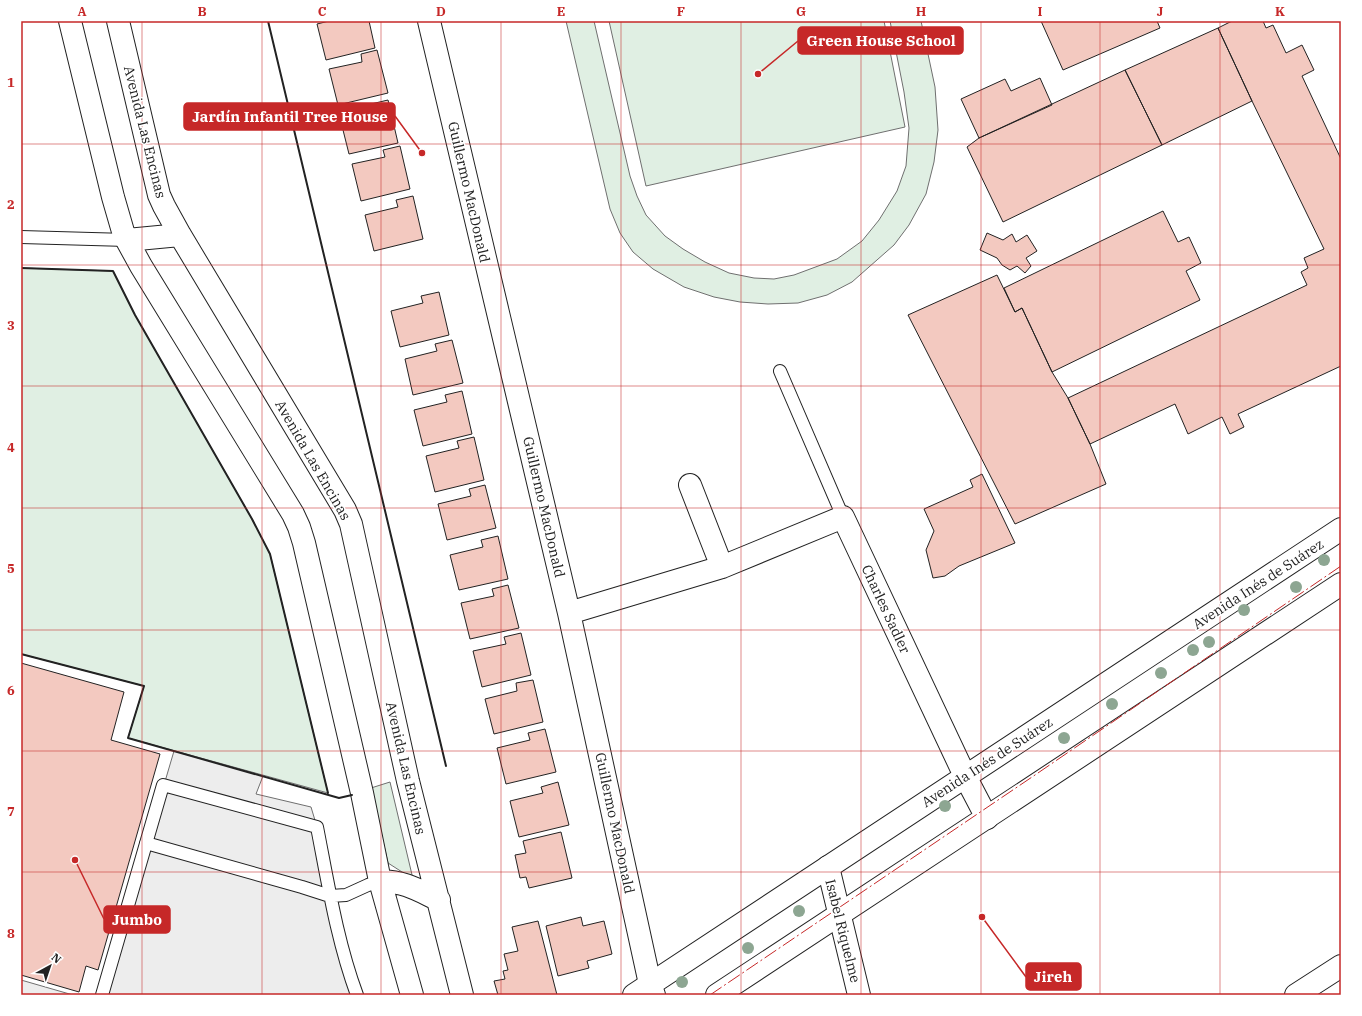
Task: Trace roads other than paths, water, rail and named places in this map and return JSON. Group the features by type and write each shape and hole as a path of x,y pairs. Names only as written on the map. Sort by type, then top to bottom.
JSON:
{"street":[{"path":"70,21 113,197 124,235 141,266 293,514 299,527 362,792 380,881 412,995"},
{"name":"Avenida Las Encinas","path":"118,21 159,195 164,206 348,517 354,534 408,781 462,995"},
{"name":"Guillermo MacDonald","path":"429,21 569,613 646,991"},
{"path":"127,240 180,235"},
{"path":"690,485 722,567"},
{"path":"569,613 722,567 843,517"},
{"name":"Charles Sadler","path":"843,517 965,776 987,818"},
{"name":"Avenida Inés de Suárez","path":"646,991 828,867 1341,529"},
{"path":"717,995 1341,584"},
{"name":"Isabel Riquelme","path":"828,867 859,995"},
{"path":"380,881 396,882 410,886 439,900"},
{"path":"1296,995 1341,966"}],"lane":[{"path":"21,237 127,240"},
{"path":"780,371 843,517"},
{"path":"102,995 163,785 317,827 330,896 348,971 357,995"},
{"path":"146,843 330,896 346,895 380,881"}],"place":[{"name":"Green House School","path":"758,74"},
{"name":"Jardín Infantil Tree House","path":"422,153"},
{"name":"Jumbo","path":"75,860"},
{"name":"Jireh","path":"982,917"}]}
